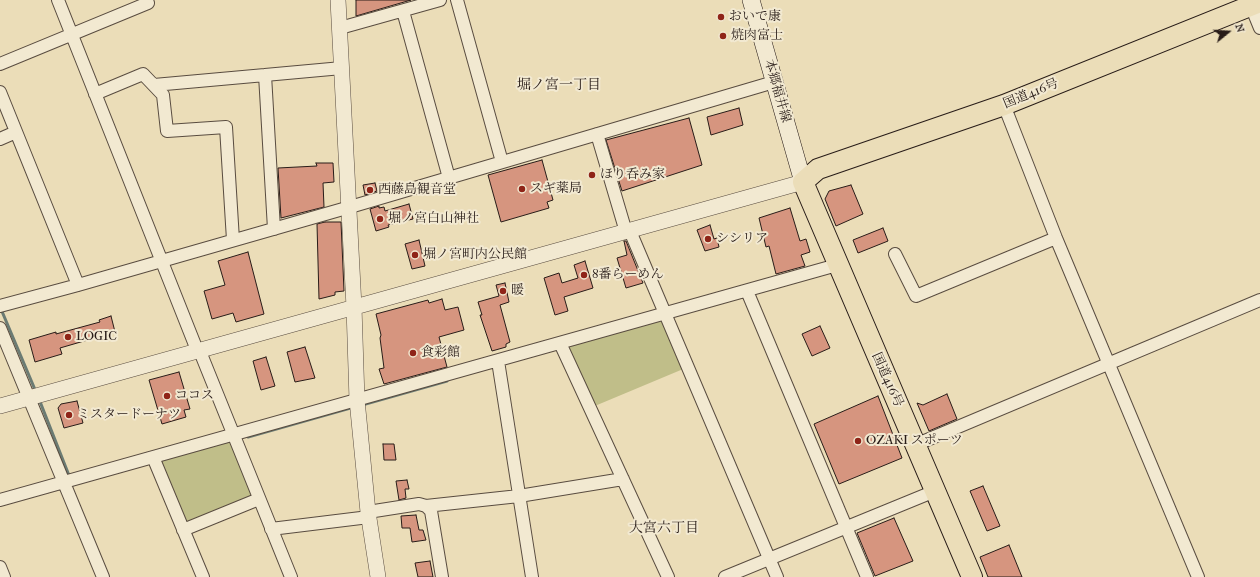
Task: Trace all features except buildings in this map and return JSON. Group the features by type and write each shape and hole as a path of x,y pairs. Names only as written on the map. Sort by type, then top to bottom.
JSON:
{"highway":[{"name":"国道416号","path":"972,577 837,265 803,182 818,169 1006,111 1257,14"}],"main road":[{"name":"本郷福井線","path":"751,0 803,182"}],"street":[{"path":"58,0 290,577"},
{"path":"338,0 350,207 357,400 368,514 378,577"},
{"path":"340,28 440,0"},
{"path":"457,0 502,162"},
{"path":"0,64 148,3"},
{"path":"403,11 449,178"},
{"path":"154,86 342,68"},
{"path":"95,94 143,74 163,95 167,131 226,127 233,240"},
{"path":"265,75 274,229"},
{"path":"0,306 274,229 774,82"},
{"path":"0,92 78,285"},
{"path":"1006,111 1056,238 1198,577"},
{"path":"0,139 16,132"},
{"path":"597,134 628,232 665,313 776,577"},
{"path":"0,406 803,182"},
{"path":"895,254 916,296 1056,238"},
{"path":"0,500 837,265"},
{"path":"747,290 867,577"},
{"path":"915,445 1260,300"},
{"path":"0,328 103,577"},
{"path":"560,343 668,577"},
{"path":"498,361 532,577"},
{"path":"153,457 203,577"},
{"path":"271,529 368,514 419,504 426,506 519,496 623,479"},
{"path":"725,577 935,491"},
{"path":"183,530 259,499"},
{"path":"426,506 430,511 442,577"},
{"path":"0,567 4,577"}],"shaded area":[{"path":"665,313 688,367 590,408 560,343"},
{"path":"232,441 254,501 183,530 158,461"}],"waterway":[{"path":"1,309 36,392"},
{"path":"362,405 447,381"},
{"path":"39,399 70,478"},
{"path":"248,437 354,407"}],"place":[{"name":"おいで康","path":"721,17"},
{"name":"焼肉富士","path":"723,36"},
{"name":"ほり呑み家","path":"592,175"},
{"name":"スギ薬局","path":"522,189"},
{"name":"西藤島観音堂","path":"370,190"},
{"name":"堀ノ宮白山神社","path":"380,219"},
{"name":"シシリア","path":"708,239"},
{"name":"堀ノ宮町内公民館","path":"415,255"},
{"name":"8番らーめん","path":"584,275"},
{"name":"暖","path":"503,291"},
{"name":"LOGIC","path":"68,337"},
{"name":"食彩館","path":"413,353"},
{"name":"ココス","path":"167,396"},
{"name":"ミスタードーナツ","path":"69,415"},
{"name":"OZAKI スポーツ","path":"858,441"}],"district":[{"name":"堀ノ宮一丁目","path":"559,86"},
{"name":"大宮六丁目","path":"664,529"}]}
